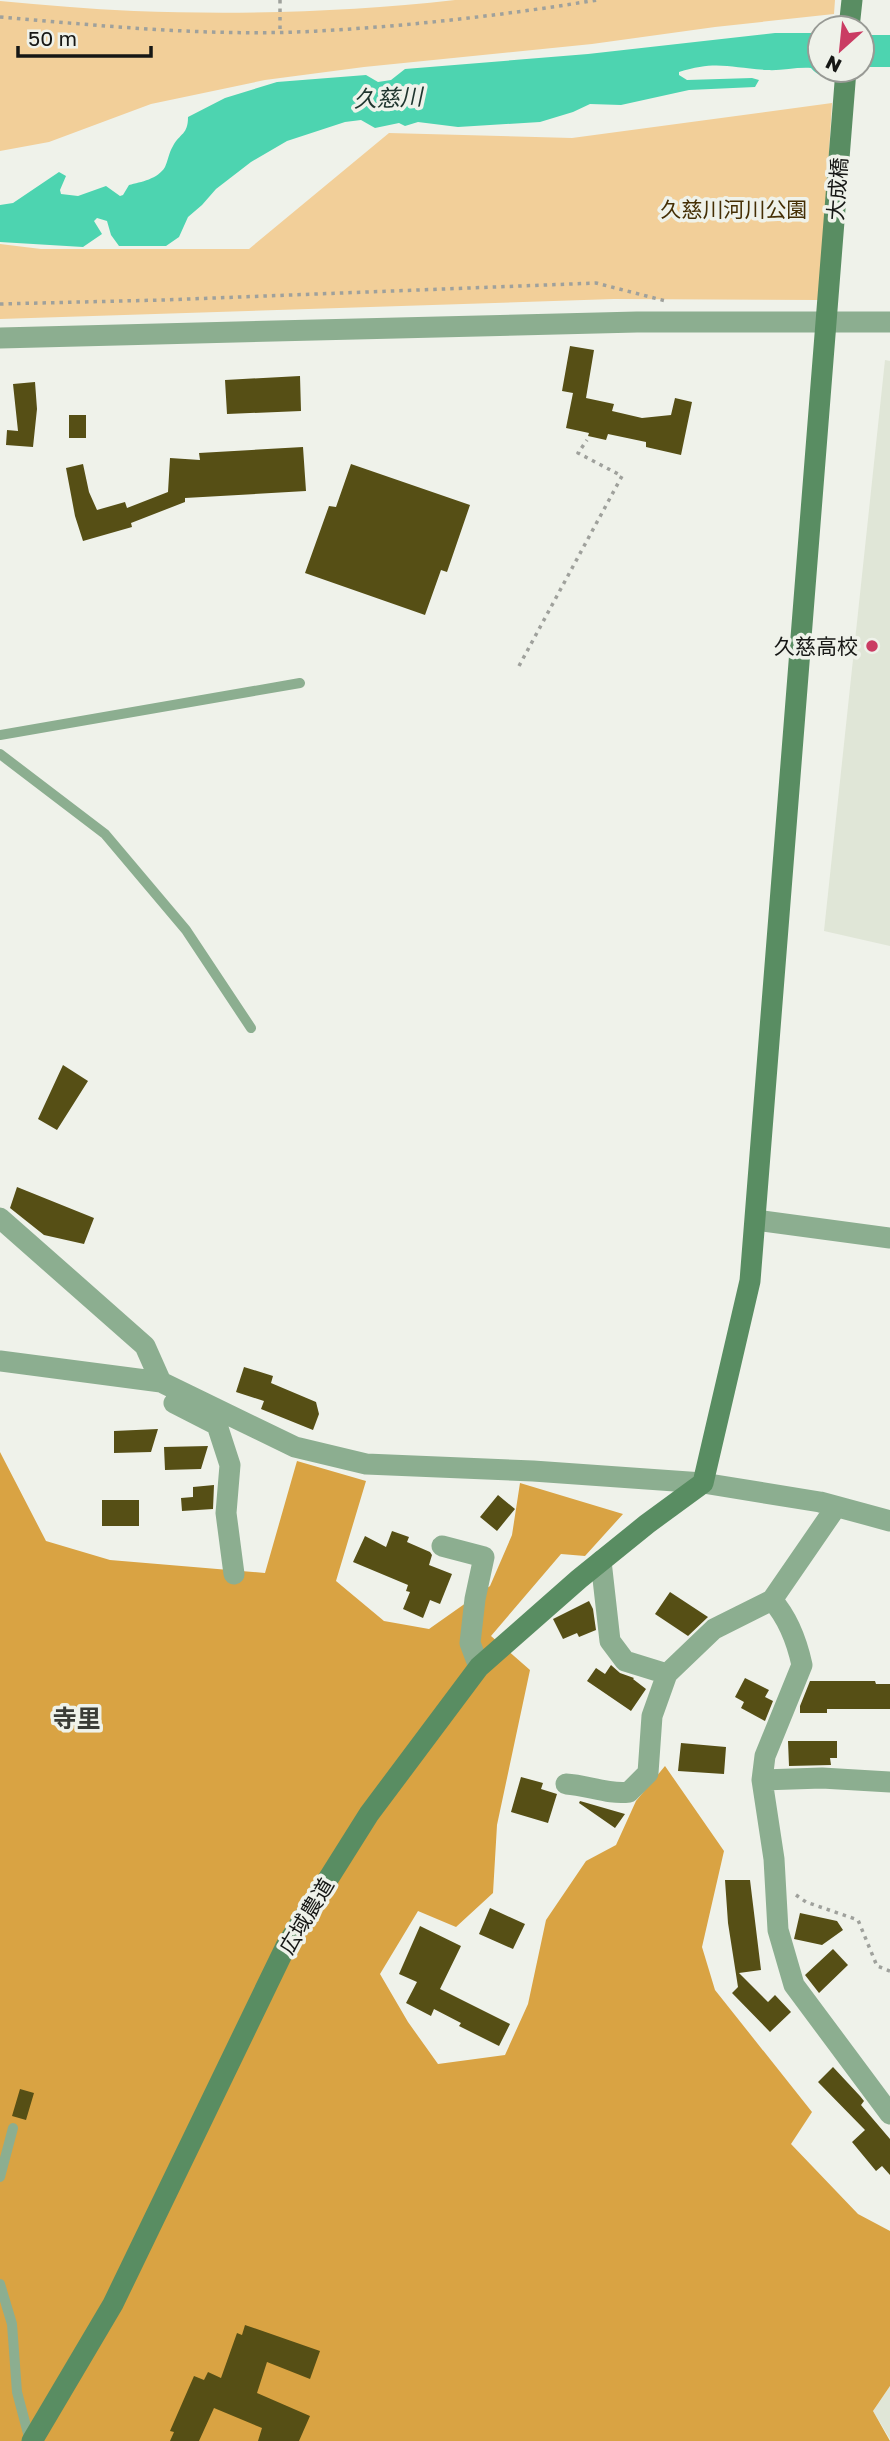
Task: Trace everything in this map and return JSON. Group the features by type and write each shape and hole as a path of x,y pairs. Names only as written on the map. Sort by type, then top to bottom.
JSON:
{"street":[{"name":"大成橋","path":"703,1483 750,1281 845,84"},
{"path":"0,338 827,314 890,321"},
{"path":"0,1218 145,1346 161,1382"},
{"path":"756,1220 890,1238"},
{"path":"0,1361 161,1382 295,1447 366,1464 533,1471 703,1483 820,1502 890,1521"},
{"path":"81,1371 98,1384 154,1393 217,1425 230,1465 226,1513 234,1574"},
{"name":"広域農道","path":"31,2441 113,2304 286,1946 369,1814 479,1667 601,1561 703,1483"},
{"path":"566,1784 583,1785 619,1794 629,1792 639,1783 648,1773 652,1716 667,1674 714,1629 772,1601 836,1507"},
{"path":"442,1546 484,1557 475,1599 470,1643 479,1667"},
{"path":"601,1561 610,1641 625,1661 667,1674"},
{"path":"772,1601 782,1612 799,1650 802,1665 765,1756 762,1780 775,1881 778,1930 794,1984 890,2114"},
{"path":"762,1780 822,1777 890,1782"}],"lane":[{"path":"0,735 300,683"},
{"path":"0,754 106,834 186,930 251,1028"},
{"path":"0,2177 13,2128"},
{"path":"0,2284 12,2325 18,2392 31,2441"}],"path":[{"path":"279,0 280,32"},
{"path":"0,18 148,29 317,31 466,18 597,0"},
{"path":"0,304 596,283 674,304"},
{"path":"519,666 622,476 578,453 587,440"},
{"path":"775,1881 807,1902 858,1920 877,1966 890,1971"}],"shaded area":[{"name":"久慈高校","path":"885,360 890,361 890,946 824,931"},
{"path":"0,1452 46,1541 110,1560 265,1573 297,1461 366,1481 336,1581 384,1621 429,1629 490,1586 512,1535 520,1483 623,1514 585,1556 561,1554 491,1636 530,1670 497,1825 493,1893 456,1927 418,1911 380,1974 408,2022 438,2064 505,2055 528,2004 546,1920 586,1861 616,1845 636,1801 665,1766 724,1851 702,1947 715,1990 812,2112 791,2144 858,2214 890,2231 890,2386 873,2411 890,2441 0,2441"},
{"path":"890,2386 890,2439 873,2411"}],"green space":[{"path":"455,0 835,0 834,14 806,14 806,17 592,44 265,80 151,104 49,142 0,151 0,1 117,10 214,13 295,12"},
{"name":"久慈川河川公園","path":"832,103 820,300 614,299 0,319 0,244 41,249 249,249 389,133 572,138"}],"water":[{"path":"775,33 806,33 806,68 772,70 704,66 679,72 679,75 687,80 752,78 759,80 755,87 689,90 621,105 590,104 540,122 458,127 418,122 405,126 399,123 375,128 361,120 345,122 287,141 251,162 216,189 188,217 179,237 166,246 119,246 111,235 107,221 97,218 94,221 102,234 83,247 0,242 0,205 13,203 59,172 66,176 61,194 78,196 106,186 120,196 123,195 129,185 149,179 162,171 172,148 185,131 188,117 225,98 277,82 366,75 378,82 391,80 405,69 588,54"},
{"path":"876,48 890,53 876,60"}],"building":[{"path":"570,346 594,350 586,398 614,404 612,411 642,418 671,415 675,398 692,402 681,455 646,447 646,442 608,434 606,440 566,428 573,393 562,391"},
{"path":"300,376 301,411 227,414 225,380"},
{"path":"35,382 37,409 33,447 6,445 7,430 18,431 13,384"},
{"path":"69,415 86,415 86,438 69,438"},
{"path":"303,447 306,491 185,498 185,502 131,523 132,527 83,541 75,516 66,468 83,464 89,492 97,510 125,502 127,508 168,492 170,458 200,460 199,453"},
{"path":"351,464 470,505 447,572 441,570 425,615 305,573 329,506 336,507"},
{"path":"63,1065 88,1081 57,1130 38,1119"},
{"path":"17,1187 94,1218 84,1244 44,1235 10,1208"},
{"path":"244,1367 273,1376 271,1383 316,1402 319,1414 313,1430 261,1409 264,1401 236,1392"},
{"path":"158,1429 151,1452 114,1453 114,1431"},
{"path":"208,1446 201,1469 165,1470 164,1447"},
{"path":"214,1485 213,1509 182,1511 181,1498 193,1497 193,1487"},
{"path":"498,1495 515,1509 497,1531 480,1517"},
{"path":"102,1500 139,1500 139,1526 102,1526"},
{"path":"392,1531 409,1537 407,1542 430,1552 432,1555 429,1565 452,1574 440,1604 430,1600 423,1618 403,1609 410,1592 406,1591 408,1585 353,1562 365,1536 386,1547"},
{"path":"670,1592 708,1617 688,1636 655,1614"},
{"path":"589,1601 596,1630 579,1637 577,1633 563,1639 553,1619"},
{"path":"611,1665 620,1673 634,1678 646,1689 631,1711 587,1681 596,1668 605,1674"},
{"path":"745,1678 769,1690 765,1697 773,1701 765,1721 741,1708 744,1702 735,1697"},
{"path":"810,1681 875,1681 876,1684 890,1684 890,1709 827,1709 827,1713 800,1713"},
{"path":"788,1741 837,1741 837,1758 830,1758 831,1765 789,1766"},
{"path":"681,1743 726,1747 724,1774 678,1771"},
{"path":"521,1777 543,1783 541,1789 557,1794 548,1823 511,1812"},
{"path":"580,1801 625,1814 615,1828 579,1803"},
{"path":"725,1880 750,1880 761,1970 739,1973 768,2002 775,1995 791,2012 770,2032 732,1993 738,1987 728,1923"},
{"path":"490,1908 525,1924 513,1949 479,1934"},
{"path":"800,1913 837,1921 843,1930 822,1945 794,1939"},
{"path":"420,1926 461,1946 440,1989 510,2024 499,2046 459,2026 461,2023 434,2009 431,2016 406,2003 417,1982 399,1974"},
{"path":"833,1949 848,1965 819,1993 805,1975"},
{"path":"833,2067 864,2101 861,2105 890,2139 890,2175 882,2166 876,2171 852,2142 865,2130 818,2082"},
{"path":"20,2089 34,2093 26,2120 12,2116"},
{"path":"245,2325 320,2351 310,2379 267,2362 257,2393 310,2416 299,2441 258,2441 262,2428 214,2408 199,2441 170,2441 174,2432 170,2431 194,2376 204,2380 208,2372 221,2378 237,2333 242,2335"}],"waterway":[{"name":"久慈川","path":"876,51 890,51"}],"place":[{"name":"久慈高校","path":"872,646"}],"district":[{"name":"寺里","path":"77,1717"}]}
